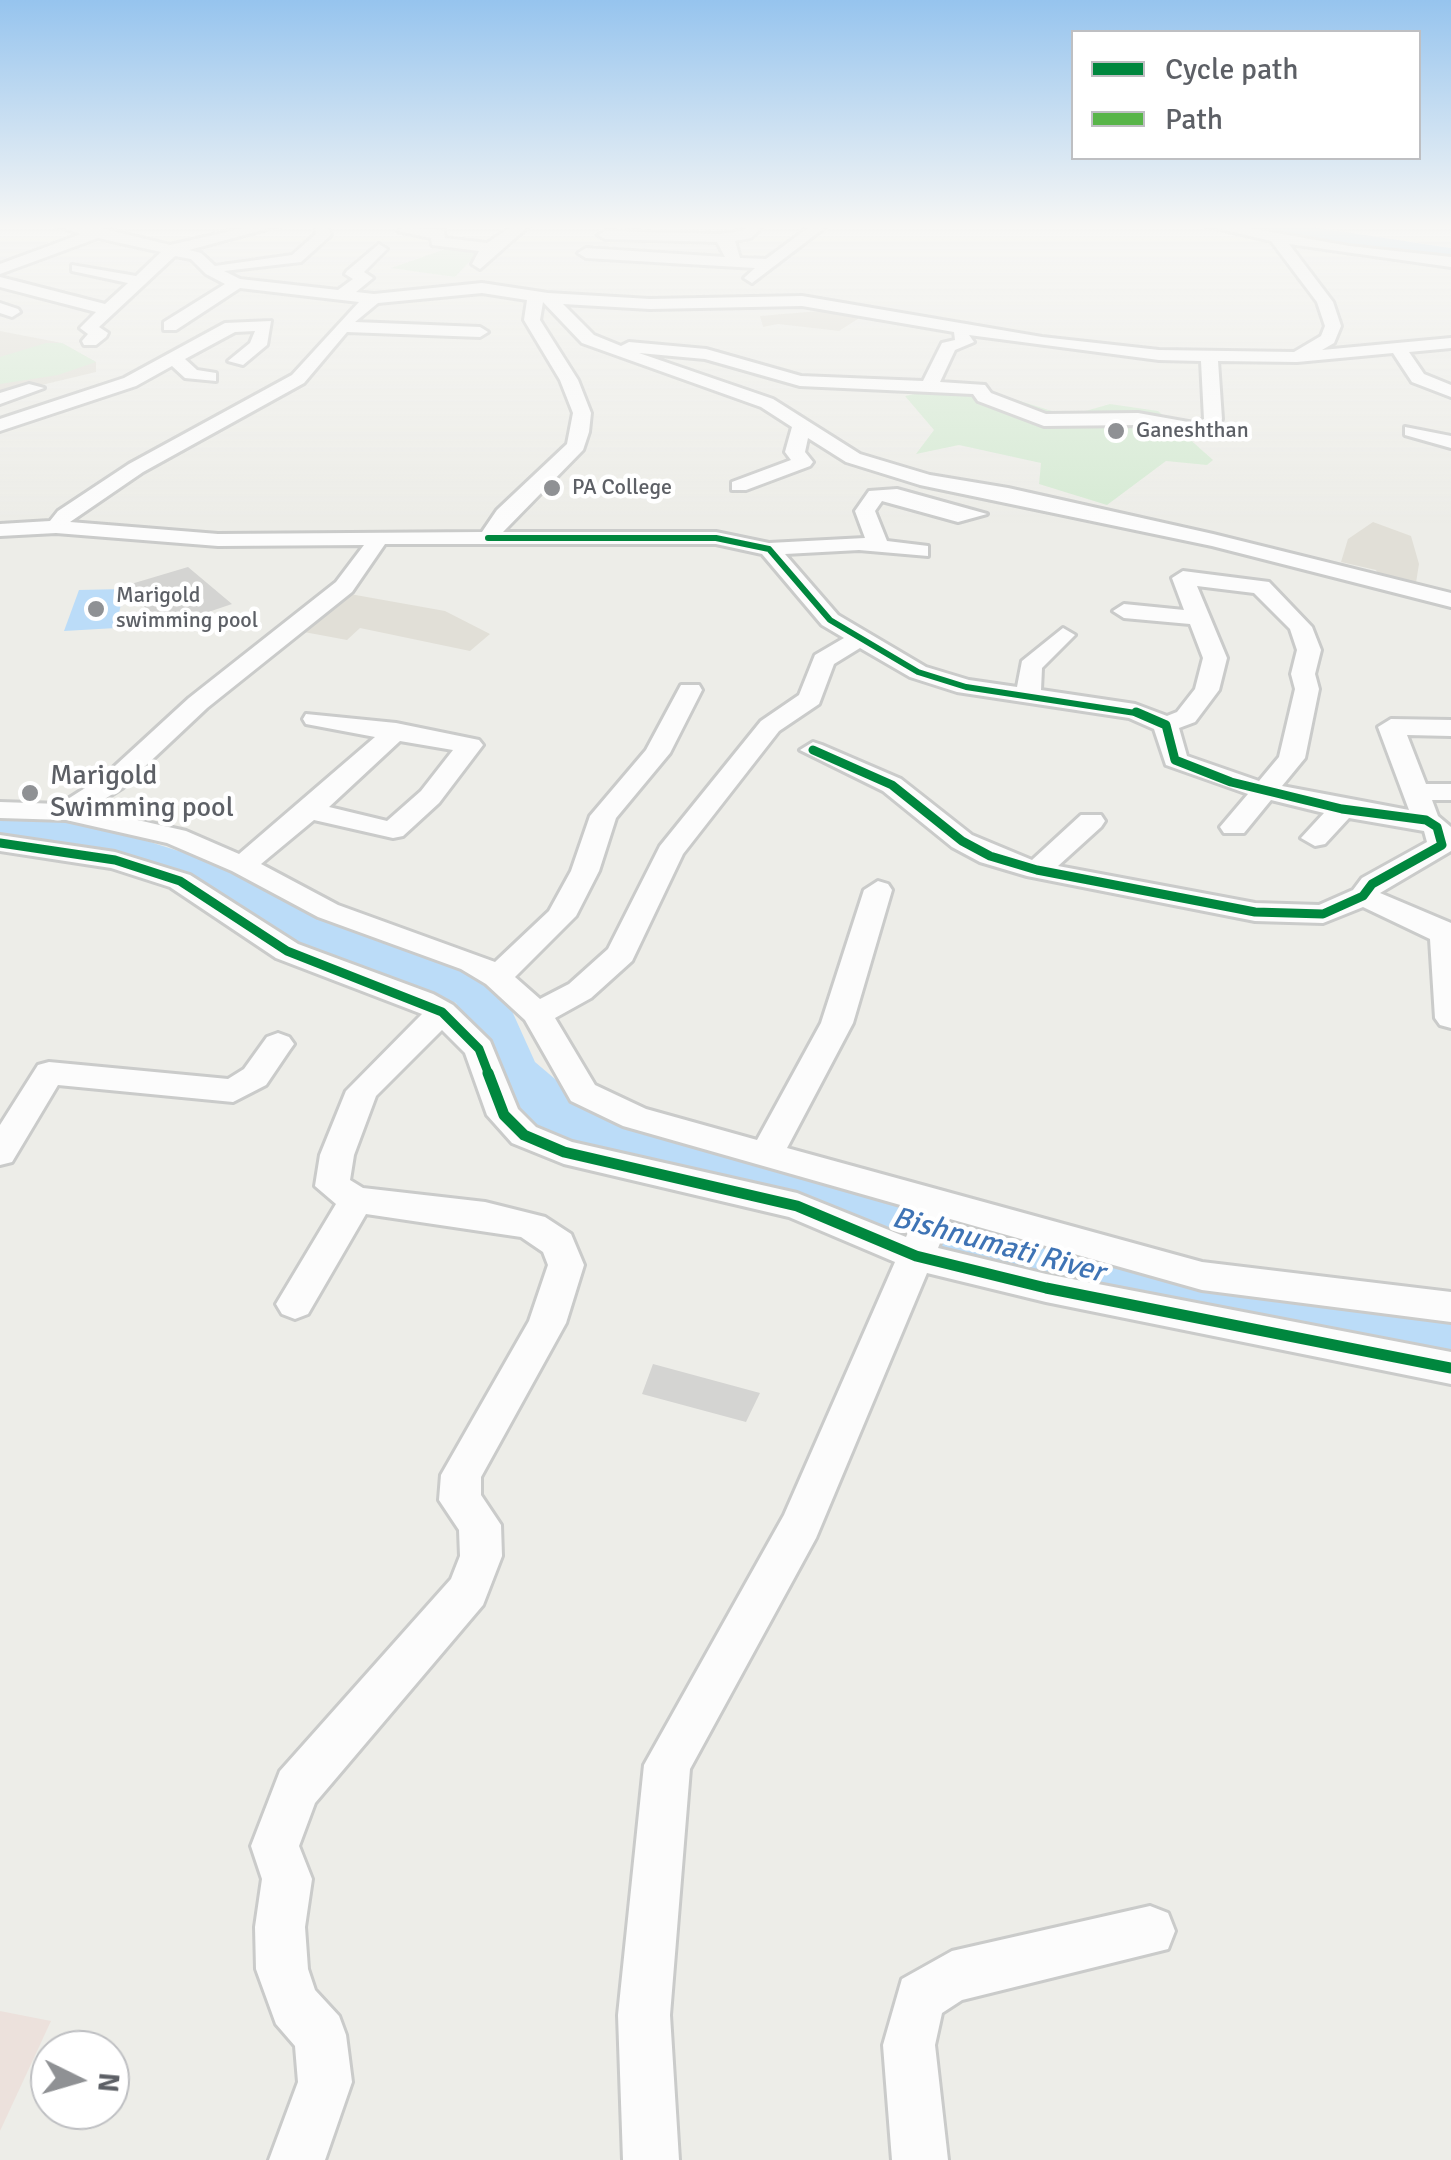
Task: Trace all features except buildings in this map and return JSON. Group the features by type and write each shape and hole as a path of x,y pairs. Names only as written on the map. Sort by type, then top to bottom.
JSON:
{"street":[{"path":"90,326 88,328 100,332 90,341"},
{"path":"3,414 94,385 130,382 231,327 264,326 258,345 237,361"},
{"path":"488,538 504,514 576,446 580,432 582,413 570,380 536,326"},
{"path":"574,326 588,339 676,374 767,403 853,458 977,514 958,516 897,495 876,495 865,511 878,545"},
{"path":"946,326 1110,350 1209,355 1298,356 1451,343"},
{"path":"1298,356 1328,339 1333,326"},
{"path":"56,527 65,515 150,460 298,379 343,327 480,332"},
{"path":"930,387 948,346 965,342 960,335 965,329"},
{"path":"609,347 706,354 800,381 979,390 984,397 1044,420 1138,419 1179,428 1210,427 1209,355"},
{"path":"1398,348 1418,378 1451,392"},
{"path":"176,360 190,374 210,377"},
{"path":"3,414 35,388"},
{"path":"3,414 39,433"},
{"path":"739,486 803,462 795,452 802,426"},
{"path":"1412,431 1451,442"},
{"path":"853,458 926,481 1008,494 1122,524 1213,540 1451,600"},
{"path":"0,530 56,527 218,540 716,538 770,549 878,545 920,551"},
{"path":"66,812 113,782 198,702 344,587 380,538"},
{"path":"770,549 830,620 918,672 966,687 1135,710 1166,725 1175,760 1232,782 1271,788 1342,809 1426,820 1437,827 1442,845 1372,884 1362,896 1323,914 1286,916 1037,870 976,848 892,786 813,750"},
{"path":"1166,725 1186,716 1208,690 1215,658 1183,578 1262,586 1300,627 1309,650 1303,674 1305,702 1292,758 1271,788 1234,827"},
{"path":"1124,611 1197,618"},
{"path":"1029,696 1030,666 1063,634"},
{"path":"537,1014 580,991 613,964 670,852 770,726 810,700 822,660 858,639"},
{"path":"498,977 561,916 592,855 603,816 657,753 690,690"},
{"path":"309,810 393,830 430,798 470,745 315,719"},
{"path":"1426,820 1391,727 1451,728"},
{"path":"242,865 396,731"},
{"path":"1415,792 1451,792"},
{"path":"1315,838 1342,809"},
{"path":"0,810 66,812 176,836 242,865 328,911 472,962 498,977 537,1014 584,1093 635,1118 767,1153 1046,1288 1451,1368"},
{"path":"1037,870 1092,821"},
{"path":"0,842 115,860 180,881 287,951 400,991 442,1012 479,1049 504,1115 524,1134 564,1152 797,1206 1202,1276 1451,1307"},
{"path":"767,1153 837,1023 878,890"},
{"path":"1362,896 1448,933 1451,1018"},
{"path":"297,2160 326,2082 320,2035 294,2006 282,1969 280,1927 288,1879 275,1846 297,1788 468,1591 481,1556 480,1525 460,1500 461,1475 546,1323 566,1265 558,1244 532,1226 484,1215 356,1200 332,1186 338,1155 362,1091 442,1012"},
{"path":"0,1153 49,1074 233,1091 255,1077 278,1044"},
{"path":"294,1304 356,1200"},
{"path":"651,2160 644,2015 667,1766 801,1525 928,1228"},
{"path":"920,2160 909,2045 920,1998 952,1978 1150,1931"}],"shaded area":[{"path":"794,326 847,326 839,331"},
{"path":"0,331 62,343 96,362 96,372 0,395"},
{"path":"1373,522 1411,536 1419,564 1415,589 1381,581 1376,570 1341,562 1348,539"},
{"path":"350,594 445,611 490,634 470,651 360,628 347,640 304,632"},
{"path":"0,2011 51,2021 47,2030 30,2030 30,2066 0,2131"}],"green space":[{"path":"46,343 62,343 96,362 58,375 0,384 0,357"},
{"path":"933,390 1004,396 1068,416 1110,404 1158,411 1213,460 1207,465 1166,461 1107,505 1039,484 1041,463 959,445 916,454 934,430 905,396"}],"water":[{"name":"Marigold swimming pool","path":"124,589 116,628 64,631 79,590"}],"waterway":[{"name":"Bishnumati River","path":"0,831 84,836 230,884 358,953 479,992 510,1072 581,1134 1138,1283 1451,1337"}],"cycle path":[{"path":"488,538 716,538 769,549 830,620 918,672 966,687 1135,711 1166,725 1175,760 1231,782 1342,809 1426,820 1437,827 1442,845 1372,884 1363,896 1323,914 1255,912 1037,870 990,856 962,841 892,785 813,750"},
{"path":"0,843 115,860 180,881 287,951 422,1001 442,1012 479,1049 504,1115 524,1135 564,1152 797,1206 916,1256 1046,1288 1451,1368"}],"place":[{"name":"Ganeshthan","path":"1116,431"},
{"name":"PA College","path":"552,488"},
{"name":"Marigold swimming pool","path":"96,609"},
{"name":"Marigold Swimming pool","path":"30,793"}]}
